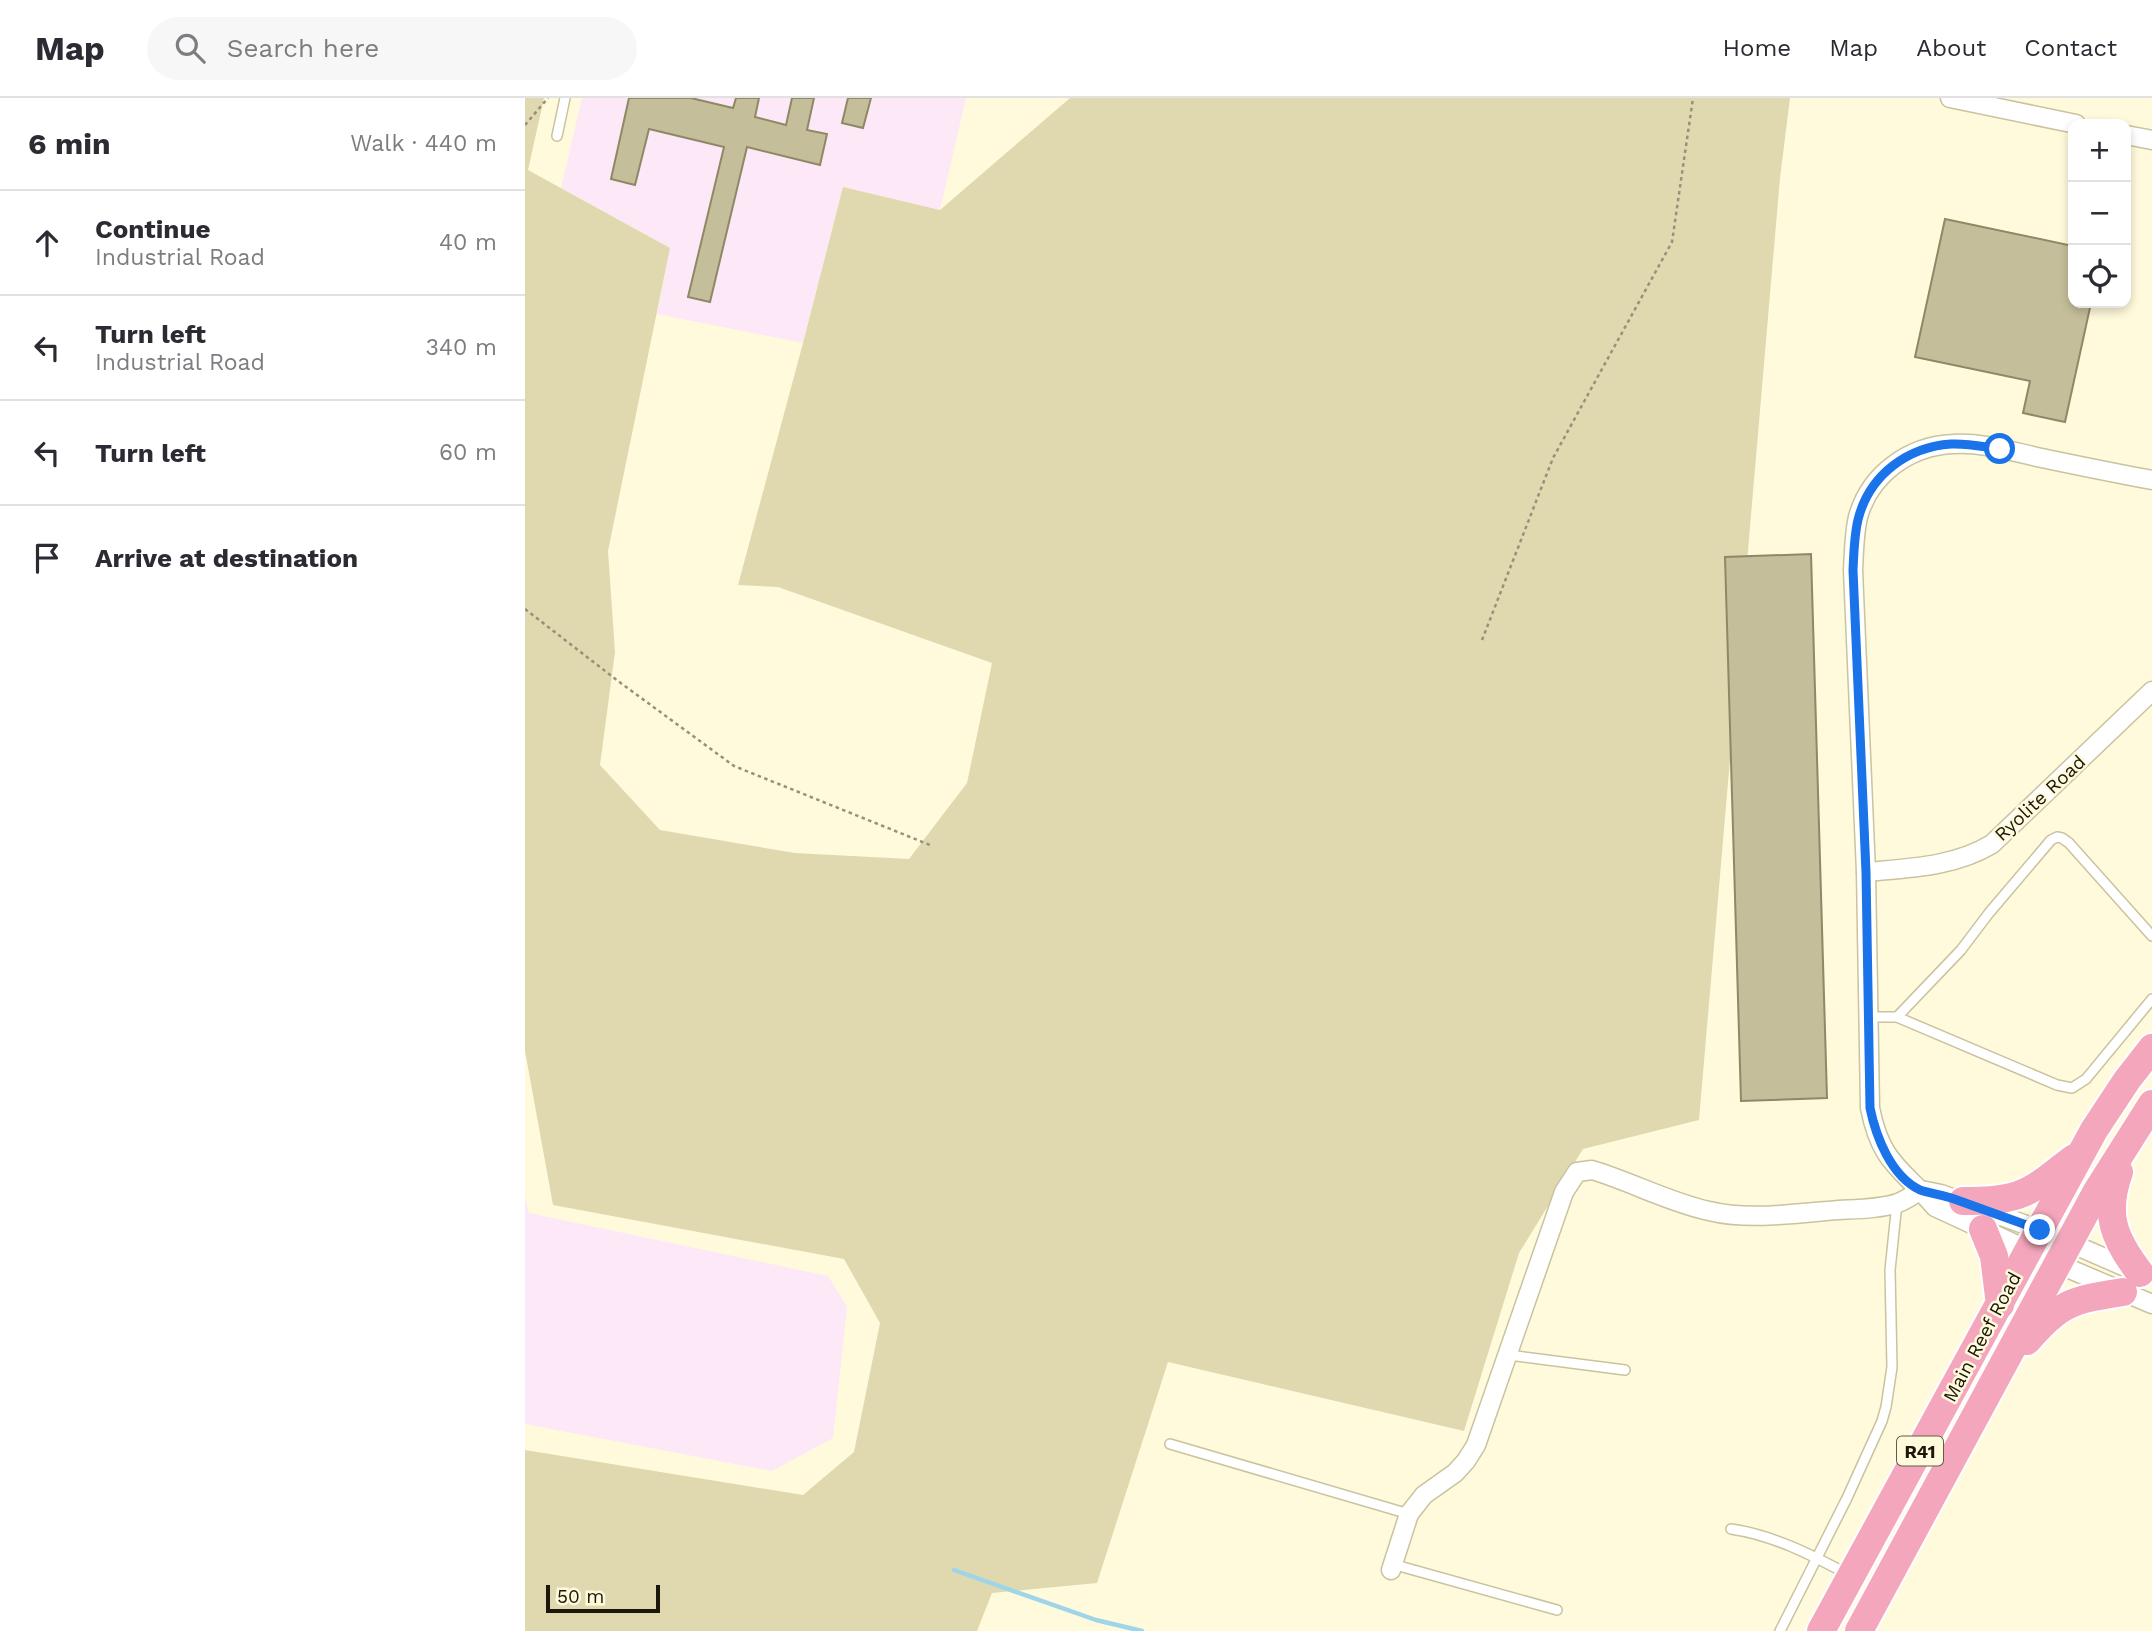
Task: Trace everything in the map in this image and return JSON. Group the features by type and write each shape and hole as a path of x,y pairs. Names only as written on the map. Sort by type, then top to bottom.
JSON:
{"main road":[{"name":"Main Reef Road","path":"1821,1631 2081,1153 2127,1080 2152,1048"},
{"name":"Main Reef Road","path":"1859,1631 2097,1191 2152,1104"},
{"path":"2001,1370 2053,1313 2071,1302 2138,1281 2112,1226 2111,1206 2113,1189 2135,1129"},
{"path":"1962,1202 1996,1200 2017,1195 2032,1188 2081,1153"},
{"path":"1983,1229 1994,1256 2000,1305"}],"street":[{"path":"1950,98 2068,122"},
{"path":"2131,136 2152,140"},
{"path":"2138,1281 2035,1240 1983,1229 1935,1207 1921,1190 1894,1166 1881,1147 1874,1130 1870,1108 1866,872 1853,570 1859,517 1868,492 1884,472 1899,460 1937,445 2000,449 2152,480"},
{"name":"Ryolite Road","path":"1866,872 1957,860 1992,844 2149,699"},
{"path":"1392,1567 1409,1514 1424,1495 1455,1473 1476,1445 1564,1192 1577,1172 1592,1170 1681,1204 1721,1213 1787,1214 1867,1208 1897,1203 1921,1190 1941,1194 2064,1253 2138,1281 2152,1304"}],"lane":[{"path":"557,136 565,98"},
{"path":"1896,1017 1961,950 2051,840 2057,837 2069,844 2152,936"},
{"path":"1868,1017 1896,1017 2057,1085 2072,1088 2086,1079 2152,999"},
{"path":"1780,1631 1847,1498 1886,1407 1892,1367 1890,1270 1897,1203"},
{"path":"1509,1355 1625,1370"},
{"path":"1170,1444 1409,1514"},
{"path":"1731,1529 1755,1534 1817,1558 1851,1576"},
{"path":"1392,1567 1557,1611"}],"path":[{"path":"525,125 548,98"},
{"path":"1482,640 1553,458 1672,242 1693,98"},
{"path":"525,608 618,681 734,766 930,845"}],"shaded area":[{"path":"525,98 544,98 528,170 670,248 608,551 615,652 600,765 660,830 795,853 909,859 967,783 992,663 778,587 738,585 843,187 940,210 1070,98 1790,98 1780,178 1699,1120 1583,1149 1519,1253 1464,1431 1168,1362 1097,1583 992,1593 977,1631 525,1631 525,1450 803,1495 854,1452 880,1323 844,1259 553,1205 525,1051"},
{"path":"582,98 966,98 940,210 843,187 803,343 657,314 670,248 561,188"},
{"path":"525,1198 529,1213 828,1276 847,1307 833,1438 772,1471 525,1424"}],"building":[{"path":"629,98 691,98 733,108 736,98 759,98 755,117 786,125 792,98 814,98 807,130 827,134 820,165 747,147 710,302 688,297 724,147 649,129 635,185 611,179"},
{"path":"848,98 871,98 863,128 842,123"},
{"path":"1945,219 2068,245 2068,308 2090,308 2065,422 2023,413 2030,381 1915,357"},
{"path":"1811,554 1827,1098 1741,1101 1725,557"}],"waterway":[{"path":"954,1570 1096,1620 1142,1631"}],"route":[{"path":"2000,449 1954,444 1937,445 1914,452 1884,472 1868,492 1859,517 1853,570 1866,872 1870,1108 1874,1130 1881,1147 1894,1166 1921,1190 1941,1194 2040,1230"}]}
